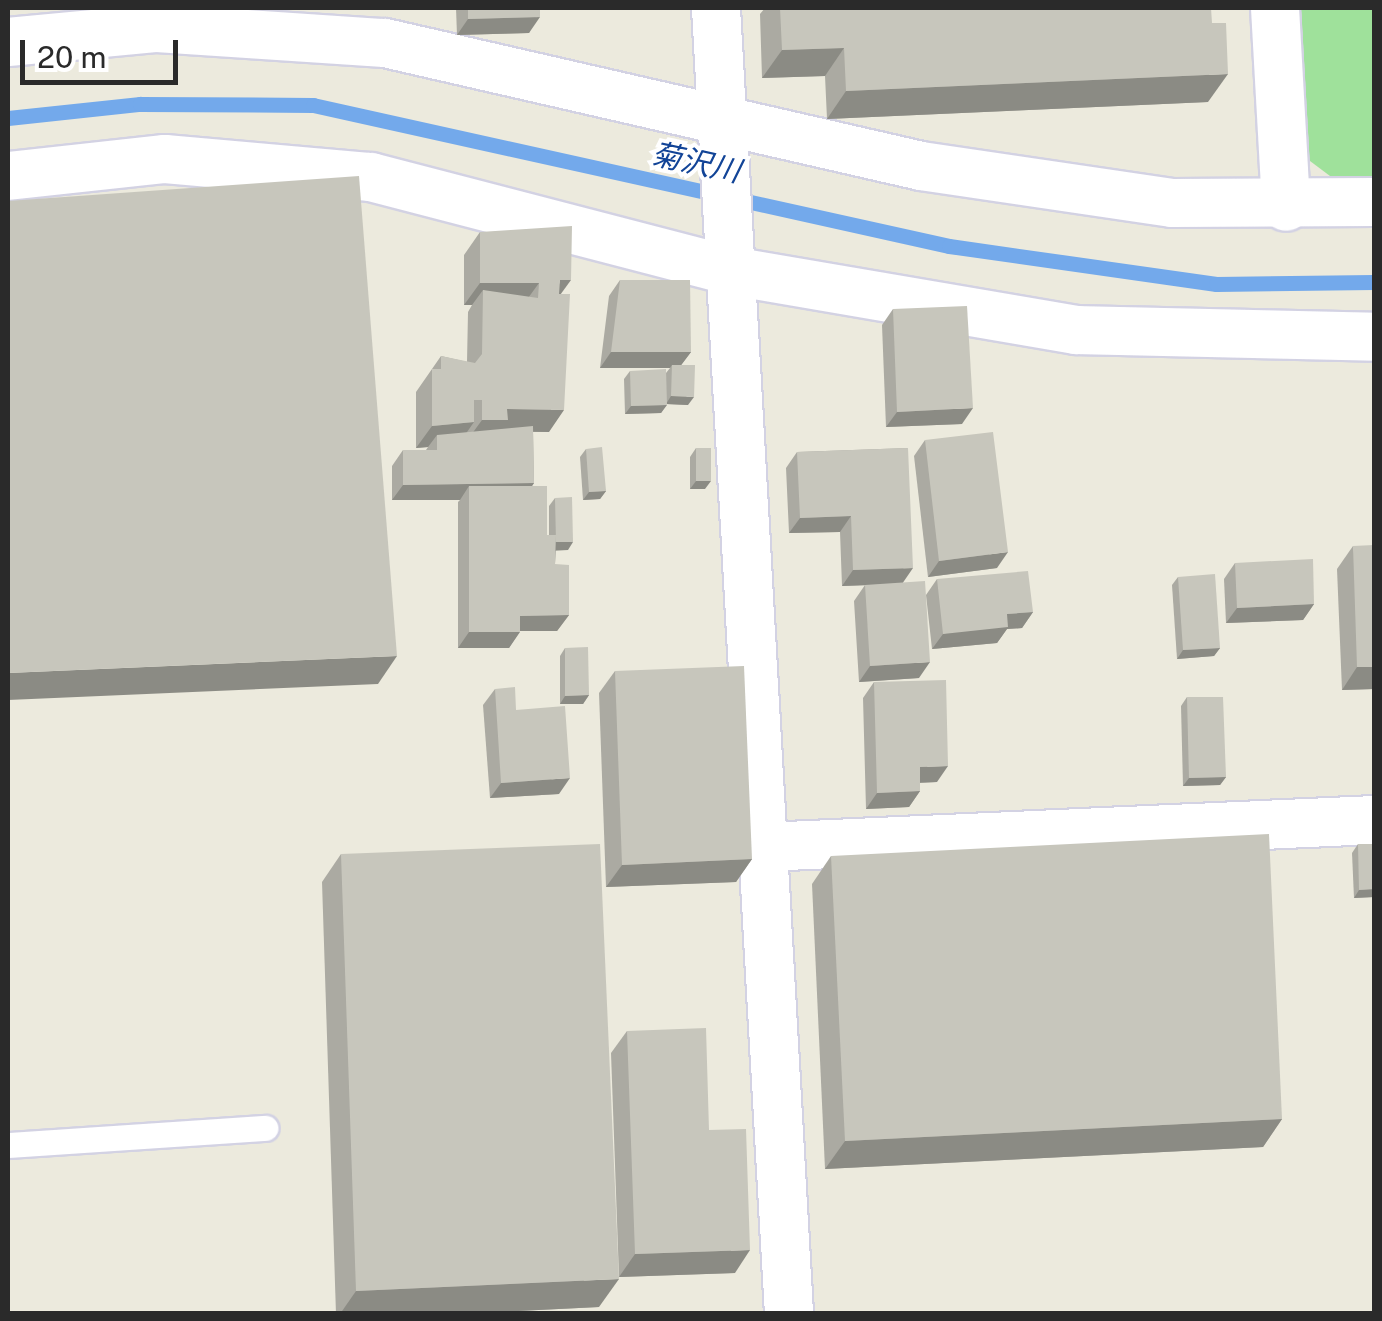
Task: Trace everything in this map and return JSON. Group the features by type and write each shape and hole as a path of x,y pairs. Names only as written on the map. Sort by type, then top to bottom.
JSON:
{"street":[{"path":"716,8 788,1314"},
{"path":"1275,8 1286,207"},
{"path":"8,42 156,18 386,43 723,140 1172,203 1286,207 1374,202"},
{"path":"8,176 165,160 371,177 1076,330 1374,338"},
{"path":"764,847 1374,820"}],"lane":[{"path":"8,1146 265,1128"}],"green space":[{"path":"1294,8 1374,8 1374,177 1334,179 1302,155"}],"building":[{"path":"468,8 540,8 540,17 468,19"},
{"path":"780,8 1211,8 1212,23 1226,23 1228,74 846,91 844,48 782,50"},
{"path":"359,176 397,656 8,673 8,201"},
{"path":"572,226 571,280 560,280 559,294 570,294 564,410 507,409 508,420 482,420 482,400 474,400 474,422 432,426 432,369 441,369 441,356 475,363 482,354 483,290 538,298 539,283 480,283 480,232"},
{"path":"620,280 690,280 691,352 611,352"},
{"path":"967,306 973,408 897,412 893,309"},
{"path":"672,365 695,365 694,397 671,396"},
{"path":"666,369 667,405 631,406 630,371"},
{"path":"533,426 534,483 403,485 403,450 437,450 437,435"},
{"path":"993,432 1008,552 939,561 925,440"},
{"path":"602,447 606,491 589,492 586,449"},
{"path":"696,448 711,448 711,481 696,481"},
{"path":"908,448 913,568 853,570 851,516 800,518 797,452"},
{"path":"469,486 547,486 547,535 556,535 555,564 569,565 569,615 520,616 520,632 469,632"},
{"path":"572,497 573,542 556,542 555,498"},
{"path":"1374,545 1374,667 1357,667 1353,546"},
{"path":"1313,559 1314,604 1237,608 1235,563"},
{"path":"1028,571 1033,612 1007,614 1008,627 943,634 937,579"},
{"path":"1215,574 1220,648 1183,650 1178,577"},
{"path":"925,581 930,662 870,666 865,585"},
{"path":"588,647 589,695 565,696 565,648"},
{"path":"744,666 752,859 622,865 615,671"},
{"path":"946,680 948,766 920,767 920,791 877,793 874,682"},
{"path":"515,687 516,710 565,706 570,778 501,783 495,689"},
{"path":"1187,697 1223,697 1226,777 1189,778"},
{"path":"1269,834 1282,1119 845,1141 831,856"},
{"path":"600,844 619,1279 356,1291 341,854"},
{"path":"1358,844 1374,844 1374,889 1359,890"},
{"path":"706,1028 709,1130 746,1129 750,1250 635,1254 627,1031"}],"waterway":[{"name":"菊沢川","path":"8,118 140,104 313,105 949,246 1216,284 1374,282"}]}
